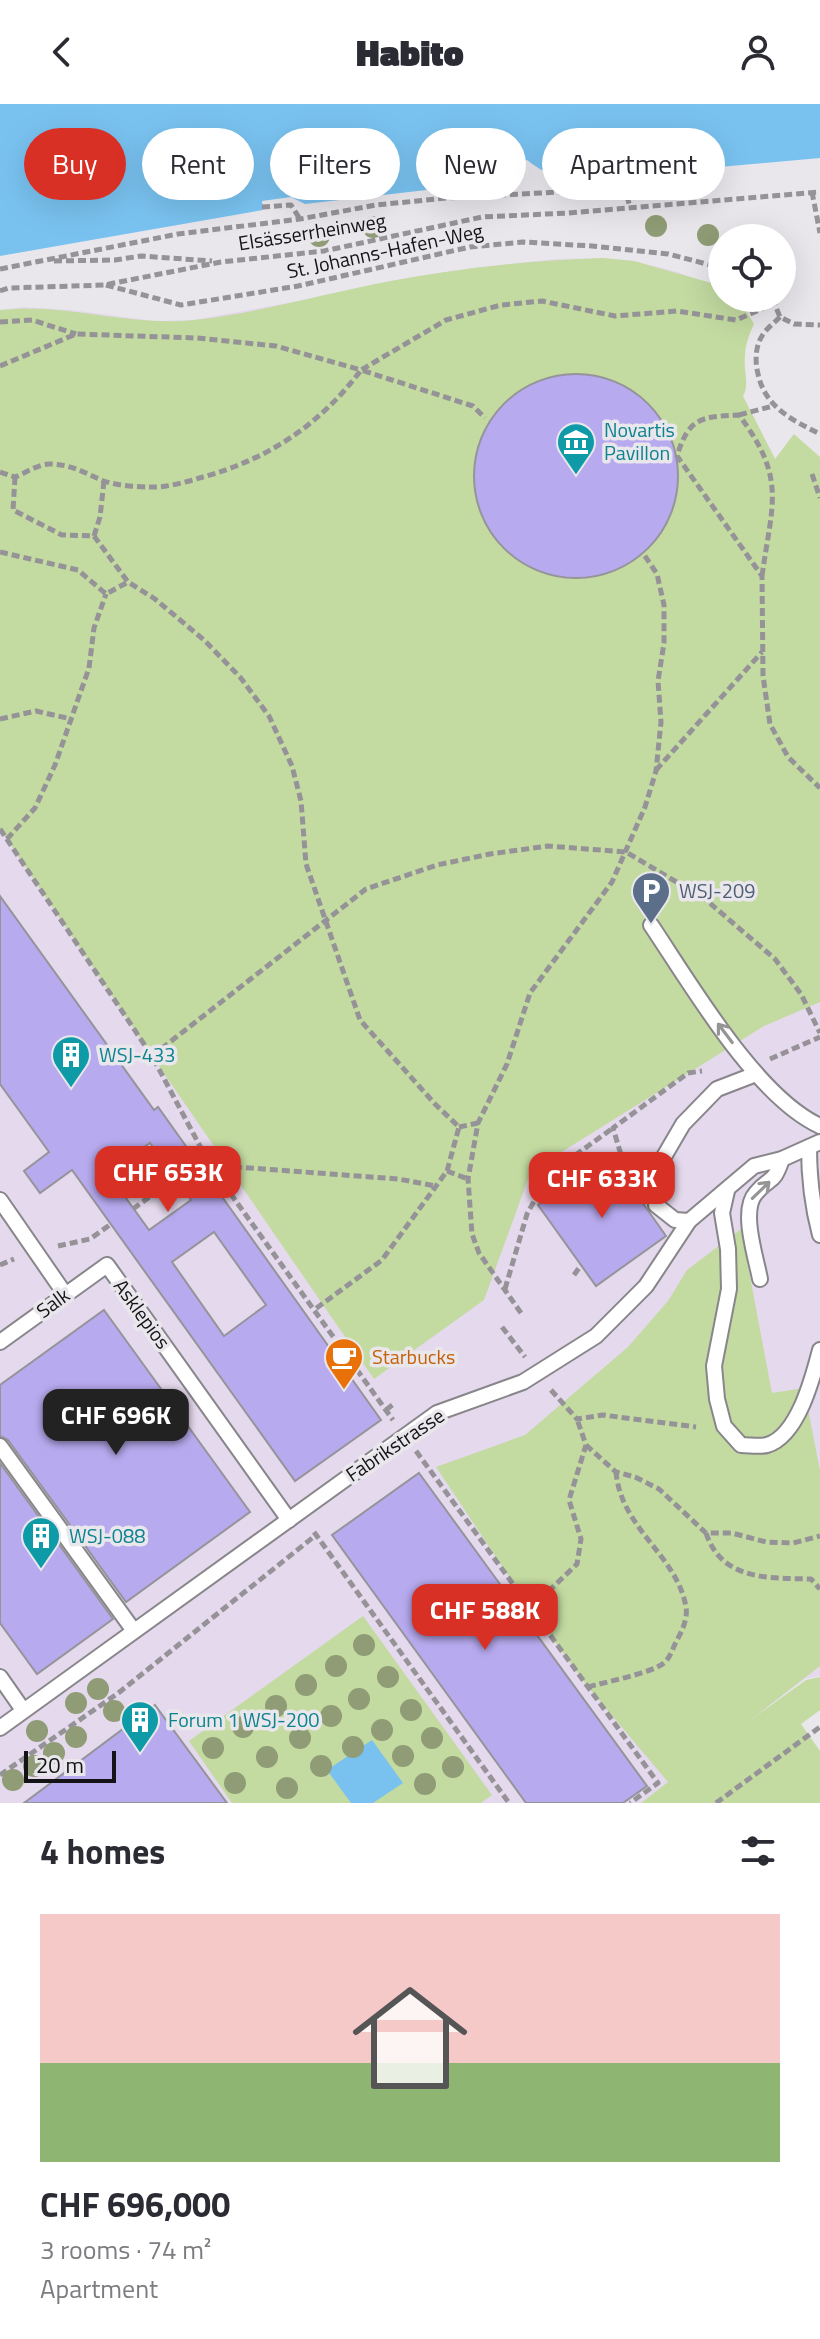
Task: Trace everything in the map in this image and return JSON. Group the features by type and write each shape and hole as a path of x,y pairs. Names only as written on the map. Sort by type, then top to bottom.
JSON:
{"lane":[{"path":"651,925 724,1033 756,1074 807,1120 820,1126"},
{"path":"689,1221 675,1220 656,1205 655,1172 683,1124 717,1089 756,1074"},
{"path":"815,1144 809,1178 820,1235"},
{"name":"Fabrikstrasse","path":"0,1728 437,1413 523,1382 596,1336 646,1286 689,1221 754,1166 782,1159 815,1144"},
{"path":"760,1279 748,1207 755,1193 776,1178 782,1159"},
{"path":"727,1191 722,1213 728,1249 729,1289 714,1366 717,1399 724,1426 741,1445 767,1445 788,1429 802,1408 820,1350"},
{"path":"0,1200 65,1294"},
{"name":"Salk","path":"0,1342 107,1265"},
{"name":"Asklepios","path":"107,1265 294,1516"},
{"path":"0,1446 134,1631"},
{"path":"0,1677 23,1710"}],"path":[{"path":"0,269 178,234 300,219 376,205 603,188 626,193 630,207"},
{"path":"812,192 820,233"},
{"name":"Elsässerrheinweg","path":"0,291 9,288 104,285 221,262 324,251 482,217 820,192"},
{"path":"262,207 291,205 300,219"},
{"name":"St. Johanns-Hafen-Weg","path":"104,285 181,305 298,286 470,247 523,242 668,254 708,264"},
{"path":"41,261 115,260 141,256 221,262"},
{"path":"0,472 15,477 46,464 82,469 104,481 149,488 188,482 230,470 269,452 302,431 340,398 361,370 446,320 501,305 542,301 615,316 677,311 736,320 751,312"},
{"path":"778,312 780,317 794,324 820,325"},
{"path":"780,317 761,338 755,360 761,388 773,406 793,421 820,434"},
{"path":"0,322 32,320 76,334 197,338 276,346 473,406 485,418"},
{"path":"0,366 76,334"},
{"path":"762,576 677,456 684,433 690,425 773,406"},
{"path":"739,415 761,447 769,465 772,484 773,509 762,576 766,705 774,733 788,757 820,788"},
{"path":"812,474 820,498"},
{"path":"15,477 13,510 62,535 94,536"},
{"path":"94,536 100,517 104,481"},
{"path":"94,536 128,582 155,599 204,640 240,677 269,716 292,766 301,801 306,864 360,1020 459,1127"},
{"path":"0,552 78,570 106,594"},
{"path":"521,1313 479,1253 472,1234 468,1179 478,1123 507,1064 530,993 612,882 645,807 656,771 661,722 658,681 664,643 664,605 657,574 643,553"},
{"path":"7,839 35,808 55,765 89,668 94,628 106,594 128,582"},
{"path":"656,771 762,652"},
{"path":"0,719 36,711 71,719"},
{"path":"0,829 152,1056 210,1165 395,1423"},
{"path":"152,1056 366,889 437,865 548,846 626,852 705,899 775,959 801,994 820,1033"},
{"path":"459,1127 478,1123"},
{"path":"314,1310 382,1260 447,1171 459,1127"},
{"path":"505,1290 527,1214 549,1174 613,1128"},
{"path":"198,1162 205,1157"},
{"path":"210,1165 398,1179 436,1186"},
{"path":"447,1171 468,1179"},
{"path":"133,1209 175,1178"},
{"path":"90,1239 111,1224"},
{"path":"574,1275 581,1265"},
{"path":"502,1327 537,1373"},
{"path":"386,1410 395,1403"},
{"path":"562,1403 577,1419 586,1445 616,1472 659,1489 706,1533 711,1548 739,1572 771,1578 811,1579 820,1589"},
{"path":"577,1419 603,1415 696,1427"},
{"path":"405,1436 658,1783 630,1803"},
{"path":"530,1608 577,1564 581,1539 569,1500 586,1445"},
{"path":"588,1687 656,1668 666,1662 684,1626 686,1608 675,1577 629,1515 618,1490 616,1472"},
{"path":"294,1516 316,1535 509,1803"},
{"path":"706,1533 732,1533 766,1542 793,1543 820,1536"},
{"path":"0,1775 117,1694 316,1535"},
{"path":"716,1803 820,1727"}],"shaded area":[{"path":"555,259 634,261 678,272 708,284 708,312 735,312 743,396 785,476 820,462 820,1186 813,1192 820,1228 820,1676 805,1679 641,1803 0,1803 0,310 23,307 155,321 193,320 390,281"}],"green space":[{"path":"603,258 634,261 708,282 708,312 747,312 754,324 746,348 746,387 743,396 775,459 794,434 820,457 820,1002 764,1026 531,1171 484,1300 374,1379 0,829 0,310 49,309 145,320 194,320 444,272"},
{"path":"741,1229 772,1393 804,1388 820,1471 820,1666 749,1721 806,1680 820,1677 820,1710 801,1724 820,1751 820,1803 641,1803 668,1782 588,1687 530,1608 436,1467 525,1435 628,1347 668,1301 687,1270"},
{"path":"363,1616 492,1795 481,1803 232,1803 189,1741"}],"water":[{"path":"0,104 820,104 820,158 725,166 725,128 542,128 542,170 526,160 526,128 416,128 416,191 400,193 400,128 270,128 270,200 262,201 263,210 0,256"},
{"path":"297,200 340,200 305,204"},
{"path":"372,1740 403,1783 373,1803 351,1803 327,1770"}],"building":[{"name":"Novartis Pavillon","path":"576,374 615,381 648,404 671,437 678,476 671,515 648,548 615,571 576,578 537,571 504,548 481,515 474,476 481,437 504,404 537,381"},
{"path":"0,896 154,1110 158,1107 381,1420 295,1481 72,1170 40,1193 24,1171 49,1152 0,1084","holes":["150,1143 191,1200 149,1230 108,1173","214,1232 266,1305 224,1336 172,1262"]},
{"path":"608,1154 666,1236 596,1286 538,1205"},
{"path":"104,1310 250,1512 126,1602 8,1440 0,1436 0,1385"},
{"name":"WSJ-088","path":"0,1463 113,1619 37,1674 0,1623"},
{"path":"419,1473 647,1786 623,1803 526,1803 332,1535"},
{"name":"Forum 1 WSJ-200","path":"155,1705 227,1803 24,1803"}],"place":[{"name":"Novartis Pavillon","path":"576,476"},
{"name":"WSJ-209","path":"651,925"},
{"name":"WSJ-433","path":"71,1089"},
{"name":"Starbucks","path":"344,1391"},
{"name":"WSJ-088","path":"41,1570"},
{"name":"Forum 1 WSJ-200","path":"140,1754"}]}
